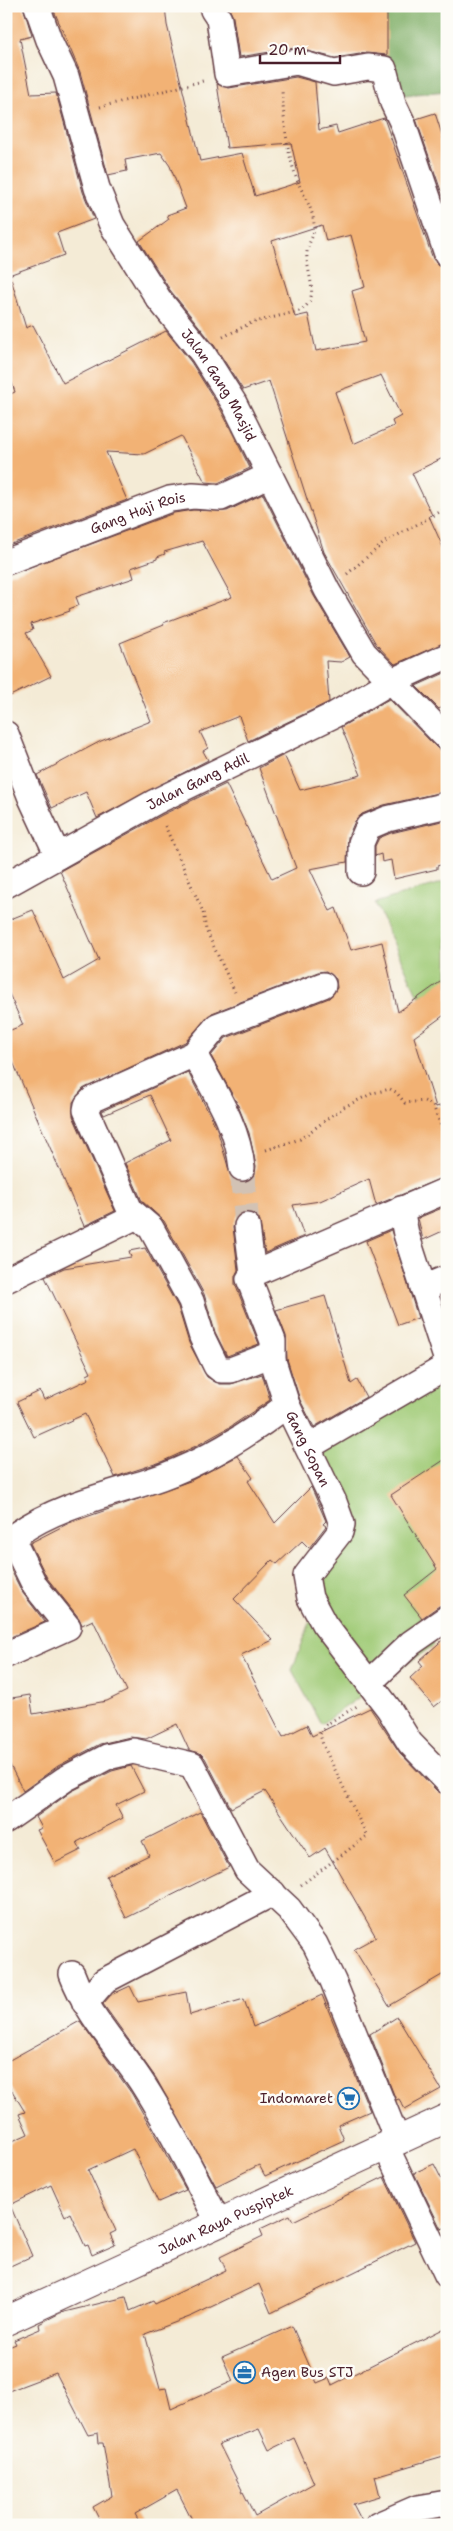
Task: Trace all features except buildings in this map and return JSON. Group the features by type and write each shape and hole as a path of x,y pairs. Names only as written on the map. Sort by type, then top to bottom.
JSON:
{"main road":[{"name":"Jalan Raya Puspiptek","path":"6,2322 447,2118"}],"street":[{"name":"Jalan Gang Masjid","path":"37,6 48,40 66,76 97,188 112,225 158,298 197,347 234,403 327,590 364,653 390,682 447,738"},
{"path":"213,10 219,20 227,74 297,62 334,73 368,67 384,69 393,103 439,199 447,254"},
{"name":"Gang Haji Rois","path":"6,562 170,499 193,496 221,498 270,475"},
{"name":"Jalan Gang Adil","path":"6,885 155,802 334,715 390,682 447,656"},
{"path":"6,734 31,798 58,856"},
{"path":"361,872 361,843 368,827 381,821 447,805"},
{"path":"273,1361 265,1357 231,1370 218,1368 202,1337 191,1301 151,1228 130,1210 86,1112 87,1105 93,1099 194,1054 214,1028 323,985"},
{"path":"194,1054 230,1122 242,1162"},
{"path":"252,1274 447,1190"},
{"path":"401,1209 406,1234 447,1360"},
{"path":"6,1280 137,1216"},
{"name":"Gang Sopan","path":"247,1226 252,1274 249,1282 273,1341 273,1361 287,1405 334,1502 342,1528 307,1572 307,1589 314,1608 324,1624 373,1689 410,1743 447,1781"},
{"path":"424,1288 447,1278"},
{"path":"308,1447 447,1366"},
{"path":"6,1655 68,1627 35,1586 15,1545 14,1538 17,1534 88,1500 148,1481 200,1459 246,1434 287,1405"},
{"path":"373,1689 411,1643 447,1618"},
{"path":"6,1820 65,1778 107,1756 133,1751 188,1762 196,1771 247,1870 277,1897 306,1930 333,1981 392,2145 447,2275"},
{"path":"85,2003 104,1981 277,1897"},
{"path":"72,1974 85,2003 145,2087 173,2134 219,2224"},
{"path":"378,2525 417,2508 447,2503"}],"path":[{"path":"197,347 251,323 299,311 307,307 311,301 312,292 307,254 314,231 314,222 309,202 295,175 288,152 284,128 280,64"},
{"path":"77,112 227,74"},
{"path":"327,590 362,563 385,542 447,508"},
{"path":"155,802 203,912 206,930 246,1015"},
{"path":"242,1162 273,1148 300,1139 344,1107 373,1093 390,1088 405,1103 424,1101 433,1105 447,1142"},
{"path":"277,1897 366,1838 366,1830 323,1745 320,1734 324,1727 332,1720 373,1689"}],"green space":[{"path":"372,6 447,6 447,91 395,96"},
{"path":"447,881 447,986 418,996 375,903"},
{"path":"447,1364 447,1573 409,1593 434,1645 321,1724 292,1670 354,1507 313,1456"}],"tunnel":[{"path":"242,1168 247,1226"}],"place":[{"name":"Indomaret","path":"349,2098"},
{"name":"Agen Bus STJ","path":"245,2372"}]}
